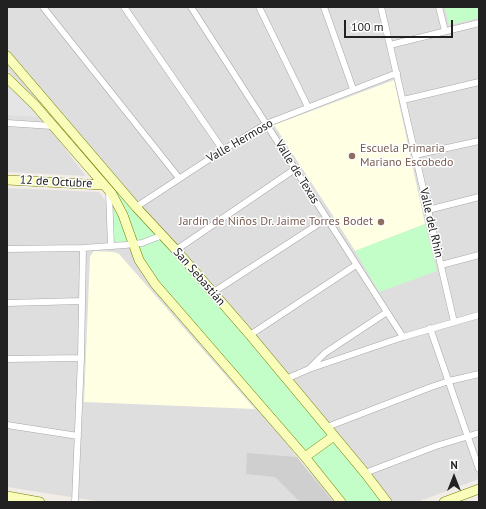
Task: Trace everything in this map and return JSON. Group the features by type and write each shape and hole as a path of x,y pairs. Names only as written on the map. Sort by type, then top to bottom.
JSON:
{"main road":[{"name":"San Sebastián","path":"7,56 136,207 176,250 250,335 365,473 386,502"},
{"path":"7,78 35,105 107,188 120,208 143,267 155,284 305,456 341,502"},
{"name":"12 de Octubre","path":"7,180 107,188"},
{"path":"305,456 334,436"},
{"path":"444,502 479,489"},
{"path":"7,496 40,502"}],"street":[{"path":"43,7 179,178"},
{"path":"124,7 223,150"},
{"name":"Valle de Texas","path":"191,7 403,337"},
{"path":"259,7 308,107"},
{"path":"324,7 353,89"},
{"name":"Valle del Rhin","path":"381,7 454,322"},
{"path":"439,7 445,31"},
{"path":"390,45 479,23"},
{"name":"Valle Hermoso","path":"136,207 179,178 266,124 397,73"},
{"path":"403,100 479,82"},
{"path":"7,123 52,126"},
{"path":"415,155 479,141"},
{"path":"176,250 296,169"},
{"path":"107,188 111,246"},
{"path":"428,210 479,197"},
{"path":"212,293 326,219"},
{"path":"7,249 84,248 111,246 133,244 163,236"},
{"path":"74,502 78,436 84,248"},
{"path":"441,265 479,255"},
{"path":"250,335 356,265"},
{"path":"7,303 82,301"},
{"path":"309,369 325,353 387,312"},
{"path":"286,379 309,369 430,328 479,315"},
{"path":"430,328 479,469"},
{"path":"7,358 81,358"},
{"path":"327,427 449,381 479,374"},
{"path":"7,425 78,436"},
{"path":"365,473 436,446 479,433"}],"shaded area":[{"path":"7,7 479,7 479,479 417,502 102,502 7,487 7,188 99,192 329,500 123,194 77,142 7,70"},
{"name":"Escuela Primaria Mariano Escobedo","path":"394,80 425,224 355,251 274,125"},
{"path":"7,84 41,117 86,176 7,172"},
{"path":"7,84 41,117 7,115"},
{"path":"94,251 114,252 119,254 255,409 84,402 90,256"},
{"path":"247,453 297,457 333,502 300,502 275,477 246,474"}],"green space":[{"path":"445,7 479,7 479,18 449,25"},
{"path":"118,186 387,502 341,502 155,284 133,245 111,246 109,191"},
{"path":"425,224 437,271 379,292 355,251"}],"place":[{"name":"Escuela Primaria Mariano Escobedo","path":"352,156"},
{"name":"Jardín de Niños Dr. Jaime Torres Bodet","path":"381,222"}]}
